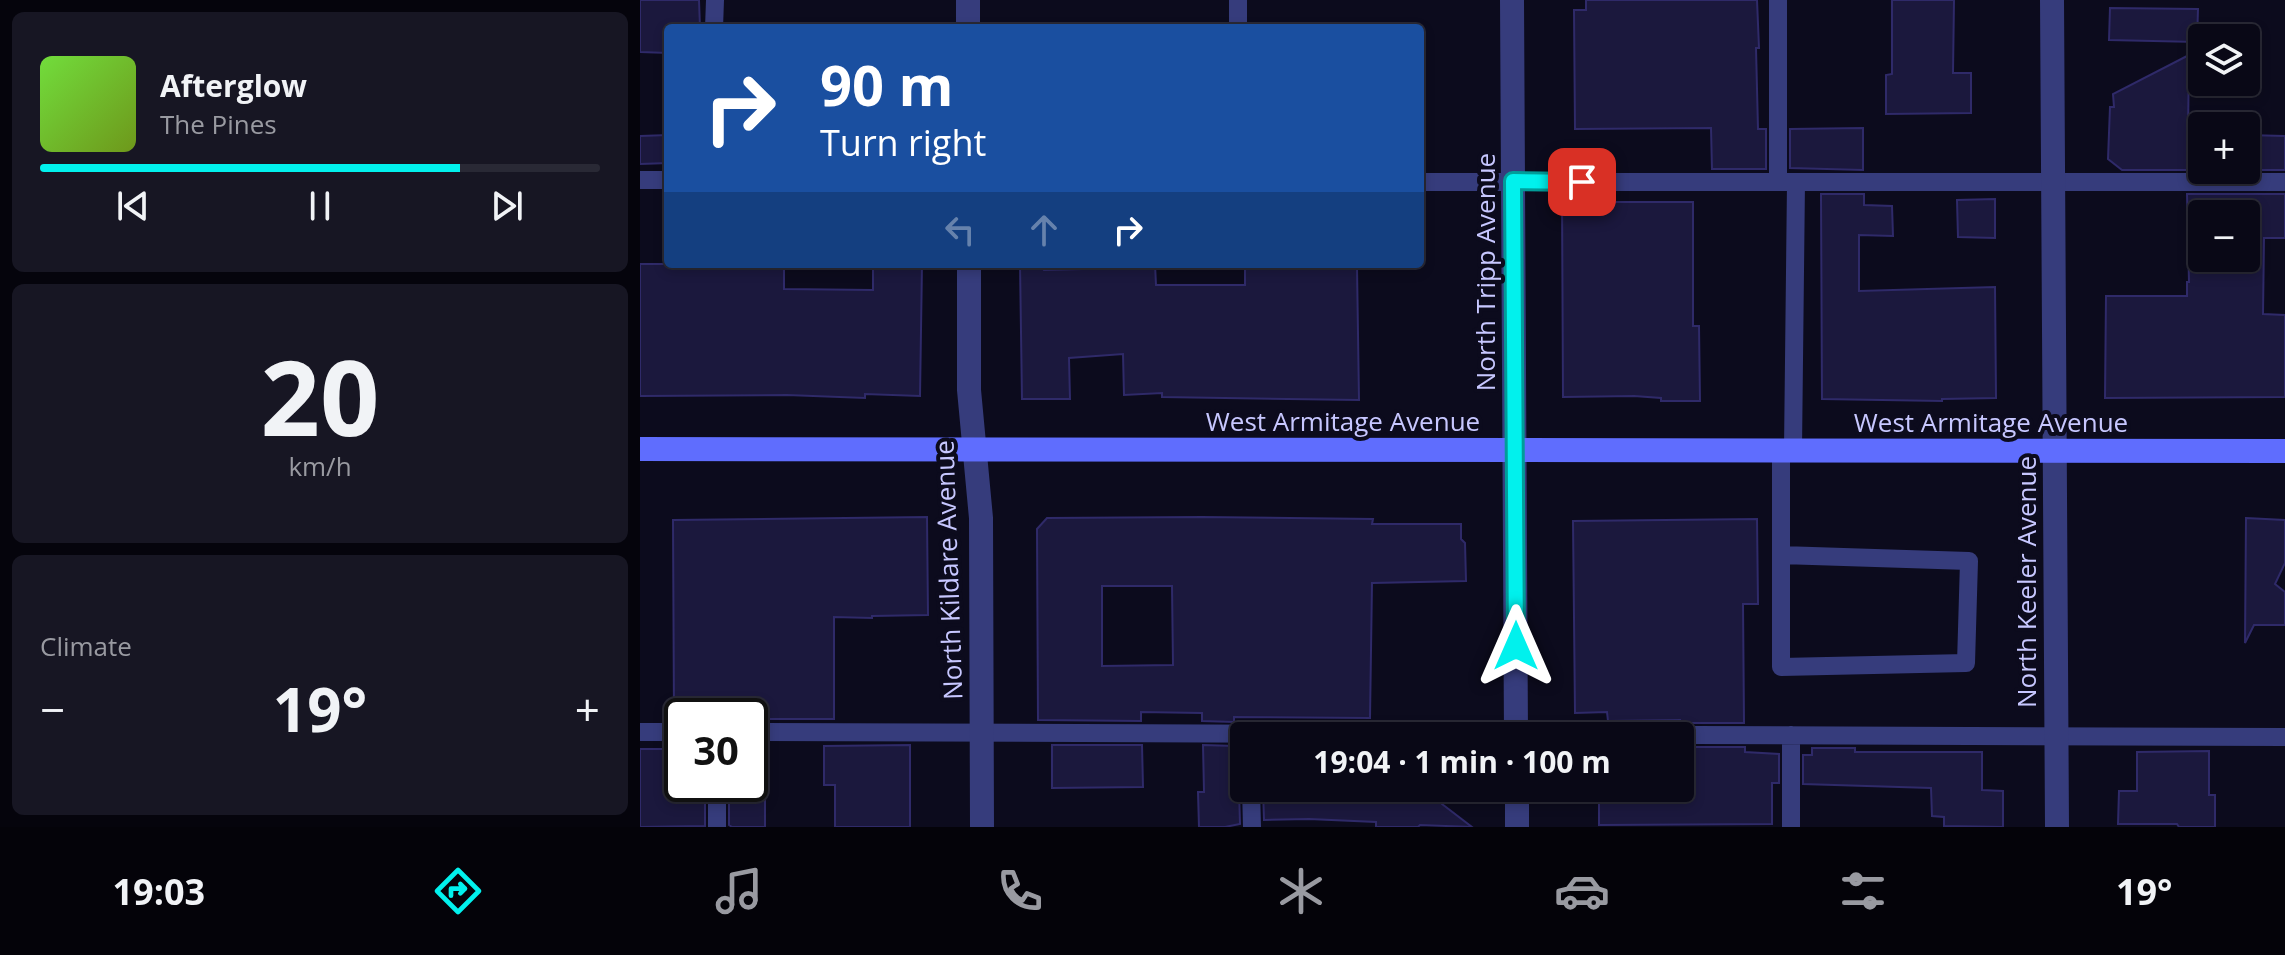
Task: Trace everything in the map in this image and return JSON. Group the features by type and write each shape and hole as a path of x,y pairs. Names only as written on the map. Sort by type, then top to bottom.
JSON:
{"main road":[{"name":"West Armitage Avenue","path":"640,449 2285,451"}],"street":[{"path":"968,0 968,24"},
{"name":"North Tripp Avenue","path":"1512,0 1516,722"},
{"name":"North Keeler Avenue","path":"2052,0 2057,827"},
{"name":"North Kildare Avenue","path":"969,268 969,390 981,518 982,827"},
{"path":"1517,802 1517,827"}],"lane":[{"path":"714,24 715,0"},
{"path":"1238,0 1238,24"},
{"path":"1778,0 1787,182 1787,450 1781,555 1781,667 1966,663 1969,561 1781,555"},
{"path":"640,180 664,180"},
{"path":"1424,182 2285,182"},
{"path":"640,732 664,732"},
{"path":"768,732 1230,735"},
{"path":"1694,735 2285,737"},
{"path":"1791,735 1791,827"},
{"path":"717,802 717,827"},
{"path":"1251,802 1252,827"}],"building":[{"path":"640,0 699,0 700,24 664,24 664,53 640,52"},
{"path":"1586,0 1757,0 1758,129 1766,129 1766,169 1712,169 1711,128 1575,129 1574,10 1586,10"},
{"path":"1892,0 1954,0 1953,73 1971,73 1971,113 1886,114 1886,75 1892,74"},
{"path":"2110,8 2198,9 2198,24 2188,24 2188,42 2109,40"},
{"path":"2188,56 2188,170 2122,170 2108,159 2113,94"},
{"path":"1863,128 1863,170 1790,168 1790,129"},
{"path":"664,135 664,163 640,164 640,136"},
{"path":"2260,135 2285,136 2285,170 2260,170"},
{"path":"1821,194 1864,194 1864,205 1892,206 1893,236 1859,235 1859,291 1995,287 1996,398 1942,401 1822,399"},
{"path":"2187,194 2285,194 2285,238 2264,238 2263,314 2285,315 2285,397 2105,398 2106,296 2187,296 2189,272 2260,272 2260,200 2188,200 2188,238"},
{"path":"1562,196 1615,196 1615,202 1693,202 1693,326 1699,326 1700,401 1661,401 1661,398 1634,396 1563,397"},
{"path":"1995,199 1995,238 1958,237 1957,200"},
{"path":"640,264 664,264 664,268 784,268 784,289 873,290 873,268 922,268 920,396 640,396"},
{"path":"1020,268 1155,268 1156,285 1245,285 1245,268 1357,268 1359,400 1162,397 1162,393 1124,395 1123,354 1069,358 1070,399 1022,399"},
{"path":"927,517 928,615 834,617 834,719 768,719 768,698 674,698 673,520"},
{"path":"1047,518 1373,519 1372,524 1461,524 1466,581 1372,583 1370,718 1234,717 1234,722 1202,721 1202,713 1141,712 1141,721 1038,720 1037,529","holes":["1102,586 1172,586 1173,665 1102,666"]},
{"path":"2246,518 2285,520 2285,563 2275,584 2285,592 2285,625 2254,625 2245,643"},
{"path":"1757,519 1758,604 1743,604 1744,723 1608,721 1607,712 1575,713 1573,521"},
{"path":"910,745 910,827 835,827 835,785 824,785 824,746"},
{"path":"1052,745 1142,745 1143,787 1052,788"},
{"path":"1203,745 1230,746 1230,802 1239,802 1240,824 1199,827 1198,792 1204,792"},
{"path":"1694,747 1745,747 1745,752 1779,754 1779,783 1772,783 1772,824 1599,825 1599,802 1694,802"},
{"path":"1812,748 1855,748 1855,752 1982,752 1982,790 2003,791 2003,827 1944,826 1944,817 1932,816 1931,788 1803,784 1803,755 1812,755"},
{"path":"640,749 664,749 664,802 705,802 705,826 640,827"},
{"path":"2209,751 2209,795 2215,795 2215,827 2118,824 2119,791 2137,791 2137,752"},
{"path":"729,802 765,802 765,827 729,825"},
{"path":"1263,802 1442,802 1472,827 1376,827 1376,822 1264,820"}],"route":[{"path":"1516,646 1513,181 1582,182"}]}
